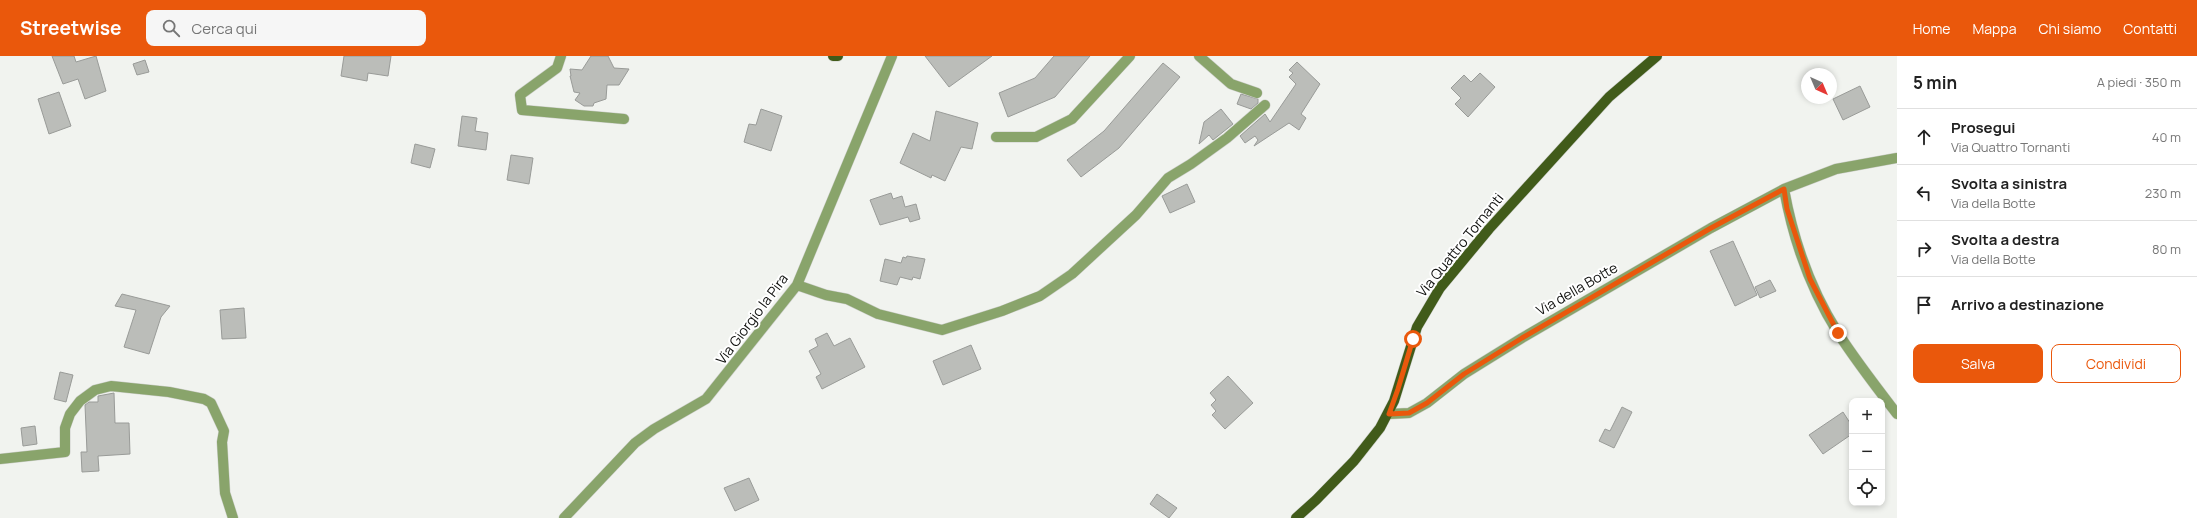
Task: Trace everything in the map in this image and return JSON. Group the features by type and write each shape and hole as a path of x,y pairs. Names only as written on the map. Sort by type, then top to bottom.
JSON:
{"main road":[{"path":"833,56 838,56"},
{"name":"Via Quattro Tornanti","path":"1316,500 1363,452 1389,414 1417,327 1440,288 1489,229 1609,97 1657,56"},
{"path":"1296,518 1316,500"},
{"path":"1306,518 1316,500"}],"street":[{"path":"561,56 557,68 520,95 522,110 624,119"},
{"name":"Via Giorgio la Pira","path":"564,518 635,444 654,430 706,399 797,285 892,56"},
{"path":"996,137 1036,137 1072,119 1130,56"},
{"path":"1200,56 1231,84 1257,93"},
{"path":"797,285 826,295 847,299 878,314 920,326 942,330 1002,311 1040,296 1072,274 1136,215 1168,178 1191,164 1226,138 1265,105"},
{"name":"Via della Botte","path":"1389,414 1409,413 1427,403 1464,374 1522,338 1711,228 1784,189 1836,169 1897,158"},
{"path":"1784,189 1787,209 1810,279 1838,333 1897,414"},
{"path":"0,459 65,452 65,428 70,414 80,401 95,390 111,386 169,392 204,399 211,403 224,431 222,442 224,493 233,518"}],"building":[{"path":"52,56 74,56 76,62 96,56 106,91 85,99 78,79 63,84"},
{"path":"344,56 391,56 388,76 368,73 367,81 341,76"},
{"path":"591,56 608,56 614,68 629,69 619,85 607,85 606,99 594,103 593,106 584,106 575,100 580,93 574,92 570,69 582,70"},
{"path":"925,56 992,56 949,87"},
{"path":"1054,56 1090,56 1055,97 1008,117 999,93 1035,78"},
{"path":"145,60 149,72 137,75 133,64"},
{"path":"1297,62 1320,84 1301,114 1306,118 1299,130 1289,123 1254,146 1258,140 1255,136 1245,143 1240,136 1265,114 1270,122 1296,84 1289,77 1293,73 1289,70"},
{"path":"1163,63 1180,77 1119,148 1081,177 1067,160 1104,131"},
{"path":"1480,73 1495,87 1468,117 1455,104 1461,98 1451,88 1464,75 1471,82"},
{"path":"1860,86 1870,107 1843,120 1835,104 1837,104 1837,97"},
{"path":"59,92 71,126 49,134 38,99"},
{"path":"1241,94 1258,99 1258,103 1251,109 1237,104"},
{"path":"761,109 782,116 771,151 744,142 749,124 756,125"},
{"path":"1221,109 1233,124 1213,140 1209,135 1199,144 1204,122"},
{"path":"936,111 978,123 972,149 961,147 945,181 932,175 931,178 900,163 913,133 930,141"},
{"path":"462,116 477,118 475,131 488,133 486,150 458,146"},
{"path":"415,144 435,149 430,168 411,163"},
{"path":"511,155 533,158 529,184 507,180"},
{"path":"1187,184 1195,202 1170,213 1162,196"},
{"path":"891,193 893,199 902,196 905,207 916,204 920,219 910,222 908,217 880,225 870,200"},
{"path":"1733,241 1757,295 1735,306 1710,251"},
{"path":"907,256 925,259 920,279 913,277 912,280 900,277 897,285 880,281 885,259 901,263 903,257 906,258"},
{"path":"1770,280 1776,291 1760,298 1755,287"},
{"path":"122,294 170,306 161,317 149,354 124,347 136,310 115,306"},
{"path":"244,308 246,338 222,339 220,310"},
{"path":"827,333 834,346 850,338 865,367 822,389 816,377 821,374 809,351 818,346 815,339"},
{"path":"971,345 981,369 943,385 933,361"},
{"path":"60,372 73,375 66,402 54,399"},
{"path":"1228,376 1253,403 1225,429 1212,415 1216,411 1211,405 1216,400 1210,393"},
{"path":"114,393 115,423 129,423 130,454 98,456 99,471 82,472 81,452 87,452 85,405 89,402 98,402 98,396"},
{"path":"1622,407 1632,412 1614,448 1599,441 1605,429 1610,431"},
{"path":"1843,412 1849,421 1849,436 1823,454 1809,435"},
{"path":"35,426 37,444 23,446 21,428"},
{"path":"749,478 759,500 735,511 724,488"},
{"path":"1157,494 1177,508 1169,518 1150,504"}],"route":[{"path":"1413,339 1389,414 1409,413 1427,403 1464,374 1522,338 1711,228 1784,189 1787,209 1810,279 1838,333"}]}
